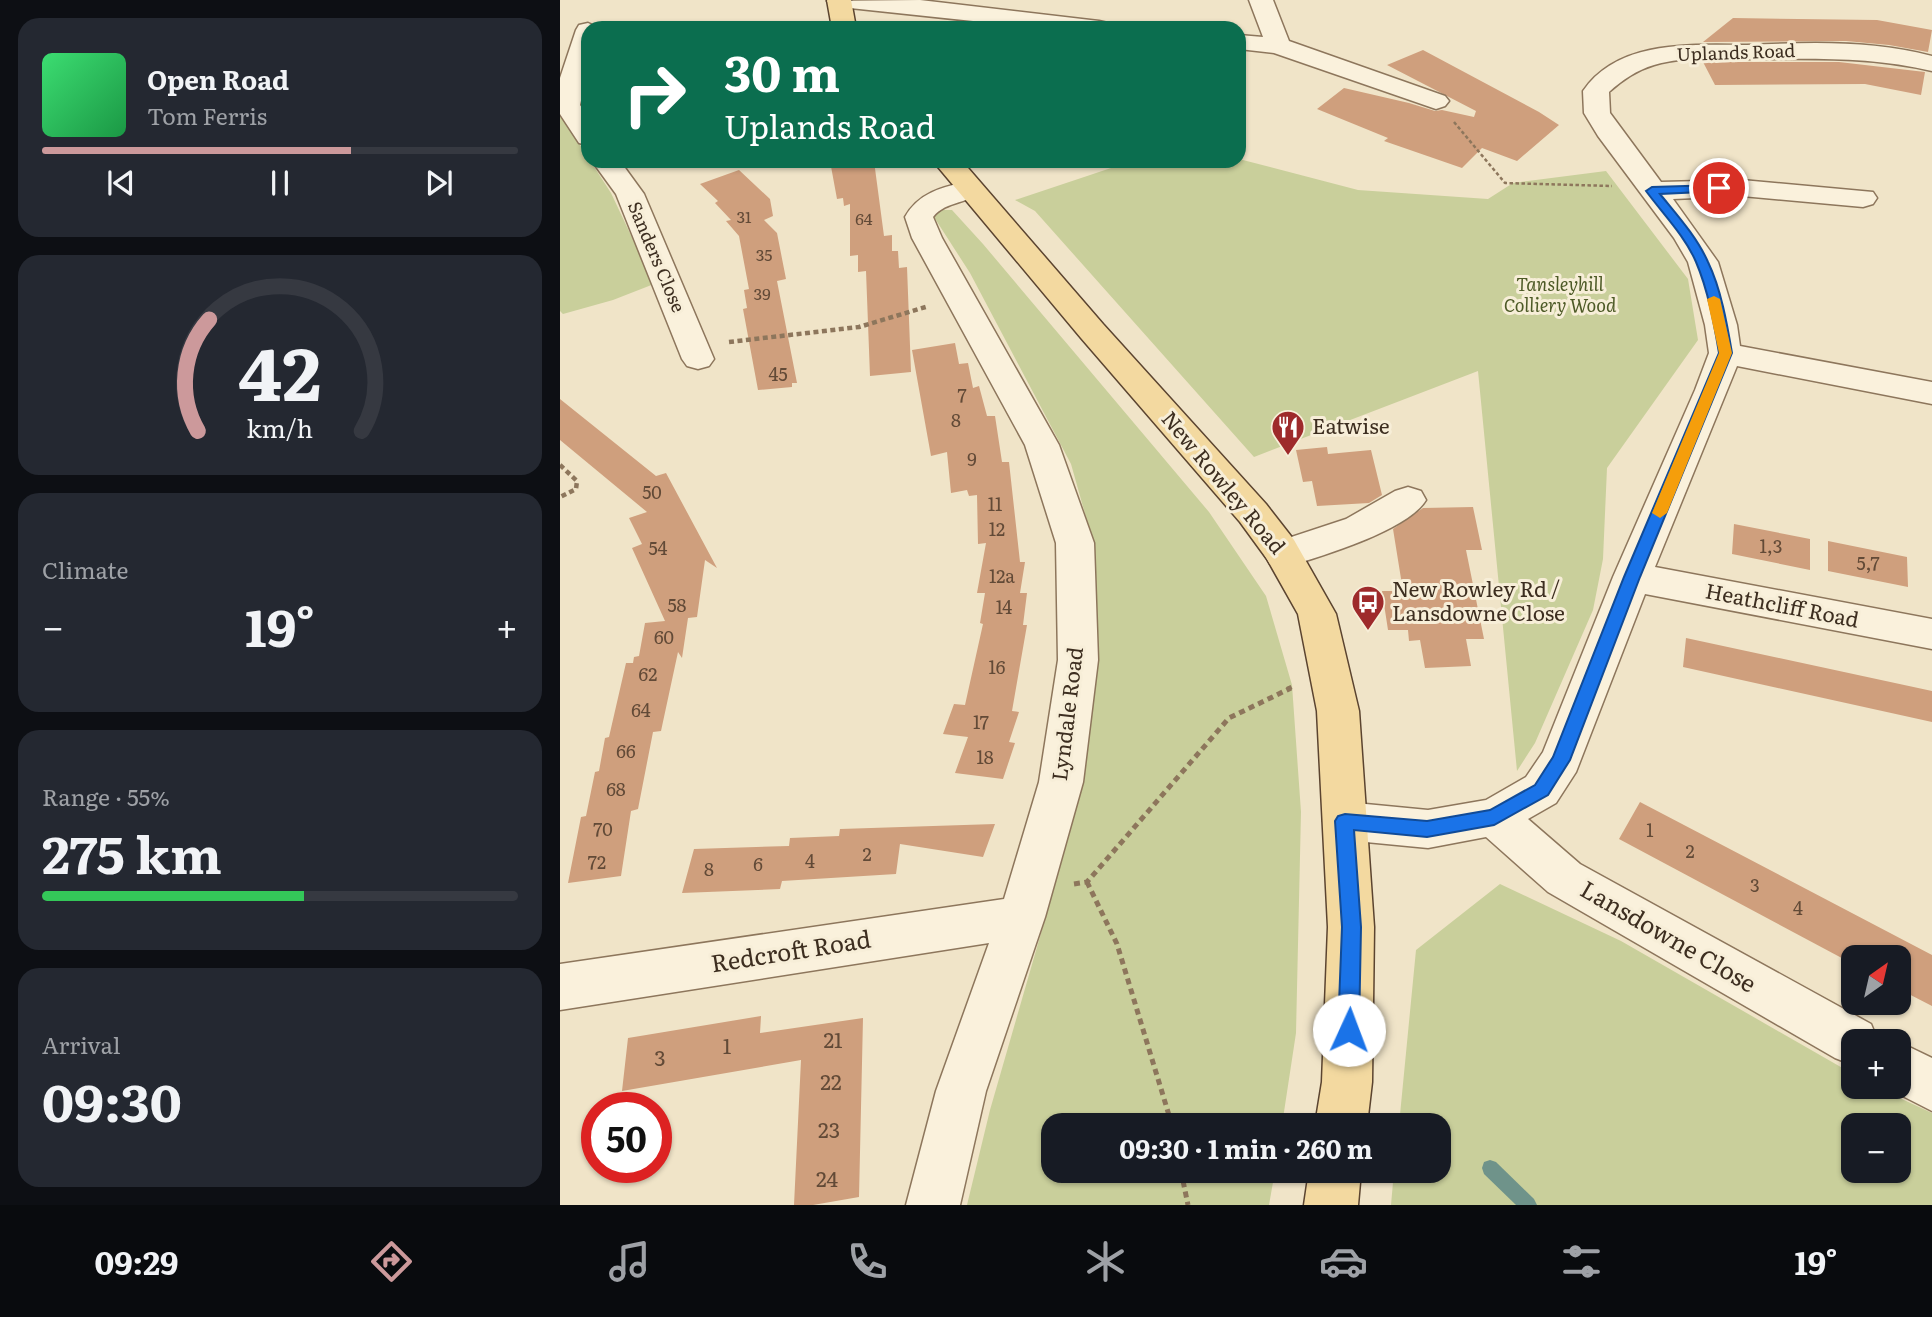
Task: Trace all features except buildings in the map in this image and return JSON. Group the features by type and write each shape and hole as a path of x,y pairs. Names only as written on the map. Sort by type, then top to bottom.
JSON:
{"main road":[{"path":"839,1 843,21"},
{"name":"New Rowley Road","path":"958,175 1253,513 1283,554 1317,614 1338,711 1351,927 1347,1082 1343,1113"},
{"path":"1331,1205 1334,1183"}],"street":[{"path":"1261,0 1278,46"},
{"path":"839,1 884,3 1040,21"},
{"path":"1246,43 1278,46 1436,102"},
{"name":"Uplands Road","path":"1726,353 1721,324 1703,262 1687,236 1611,136 1597,113 1596,91 1605,80 1629,65 1678,53 1857,50 1889,53 1932,64"},
{"path":"581,53 569,89 567,105 581,126"},
{"name":"Sanders Close","path":"611,168 630,194 697,355"},
{"name":"Lyndale Road","path":"933,1205 961,1091 1025,904 1061,782 1078,660 1075,543 1042,445 927,238 919,217 922,209 958,175"},
{"path":"1652,191 1742,188 1863,198"},
{"path":"1345,821 1427,829 1494,817 1541,790 1561,760 1632,577 1726,353 1932,393"},
{"path":"1283,554 1359,528 1408,500"},
{"name":"Heathcliff Road","path":"1632,577 1932,634"},
{"name":"Lansdowne Close","path":"1494,817 1564,877 1841,1034"},
{"name":"Redcroft Road","path":"560,987 1025,904"},
{"path":"1911,1074 1932,1086"}],"path":[{"path":"1436,102 1505,183 1589,184 1652,191"},
{"path":"697,355 727,342 859,327 960,296"},
{"path":"560,465 577,481 576,489 560,497"},
{"path":"1025,904 1087,882 1229,718 1330,669"},
{"path":"1087,882 1118,944 1167,1113"},
{"path":"1183,1183 1188,1205"}],"green space":[{"path":"560,114 581,147 581,168 595,168 611,193 654,284 613,300 563,314 560,311"},
{"name":"Tansleyhill Colliery Wood","path":"1246,161 1358,190 1488,199 1513,183 1606,171 1688,279 1698,340 1607,468 1603,559 1593,610 1535,743 1517,771 1478,371 1254,457 1035,211 1015,200 1111,168 1246,168"},
{"path":"952,210 1209,512 1266,596 1292,685 1301,812 1296,1033 1284,1113 1041,1113 1041,1183 1273,1183 1269,1205 967,1205 990,1110 1063,857 1097,656 1093,542 1071,464 970,273 932,214"},
{"path":"1500,884 1621,941 1841,1067 1841,1099 1902,1099 1932,1113 1932,1205 1391,1205 1393,1183 1451,1183 1451,1113 1400,1113 1416,950"}],"waterway":[{"path":"1490,1168 1528,1205"}],"slow traffic":[{"path":"1660,513 1726,353 1714,299"}],"place":[{"name":"Eatwise","path":"1288,457"},
{"name":"New Rowley Rd / Lansdowne Close","path":"1368,632"}],"route":[{"path":"1349,1030 1351,927 1345,821 1427,829 1494,817 1541,790 1561,760 1632,577 1726,353 1721,324 1703,262 1687,236 1652,191 1719,188"}]}
